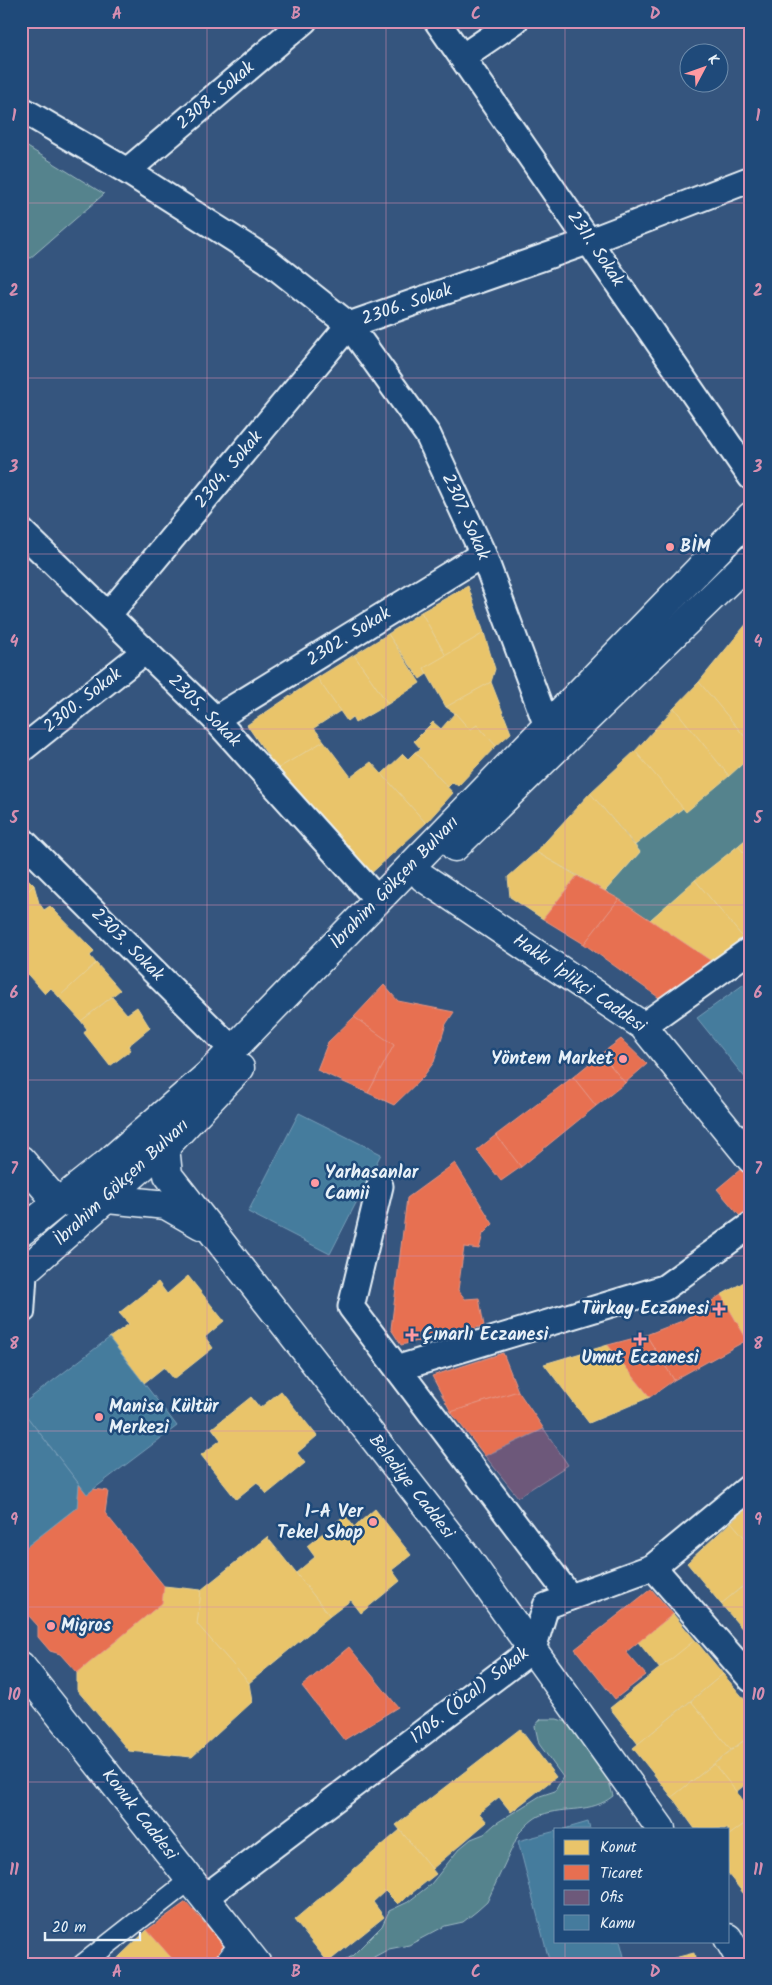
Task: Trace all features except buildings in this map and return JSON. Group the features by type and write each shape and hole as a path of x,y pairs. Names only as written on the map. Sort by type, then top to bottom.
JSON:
{"main road":[{"name":"İbrahim Gökçen Bulvarı","path":"21,1232 124,1148 207,1076 751,516"},
{"name":"İbrahim Gökçen Bulvarı","path":"26,1271 165,1146 424,878 751,559"},
{"name":"Hakkı İplikçi Caddesi","path":"424,878 643,1026 751,1159"},
{"name":"Belediye Caddesi","path":"165,1146 168,1175 464,1555 660,1828"},
{"path":"21,1160 57,1202 108,1199 166,1205 211,1231"},
{"name":"Konuk Caddesi","path":"21,1666 197,1889 232,1953 257,1964"},
{"path":"730,1941 744,1964"}],"street":[{"name":"2308. Sokak","path":"127,171 304,21"},
{"name":"2311. Sokak","path":"437,21 751,477"},
{"path":"462,58 515,21"},
{"name":"2306. Sokak","path":"21,109 127,171 266,260 348,325 590,241 751,180"},
{"name":"2307. Sokak","path":"348,325 428,435 483,554 547,726"},
{"name":"2304. Sokak","path":"109,614 348,325"},
{"name":"2305. Sokak","path":"21,531 109,614 144,652 215,719 378,900"},
{"name":"2302. Sokak","path":"215,719 483,554"},
{"name":"2300. Sokak","path":"21,750 144,652"},
{"name":"2303. Sokak","path":"21,840 233,1050"},
{"path":"643,1026 751,949"},
{"path":"380,1186 351,1307 399,1368 570,1597"},
{"path":"399,1368 664,1288 751,1224"},
{"name":"1706. (Öcal) Sokak","path":"197,1889 533,1649 546,1606 653,1567 751,1486"},
{"path":"653,1567 751,1679"},
{"path":"83,1964 197,1889"}],"lane":[{"path":"21,1319 28,1314 26,1271"}],"green space":[{"path":"21,143 104,194 21,266"},
{"path":"751,756 751,835 650,920 605,891 640,852 635,845 683,808 686,811"},
{"path":"541,1719 557,1719 573,1724 606,1771 613,1796 605,1802 587,1808 550,1812 532,1820 519,1833 487,1902 463,1922 445,1926 409,1945 389,1949 374,1957 369,1964 340,1964 352,1956 382,1926 389,1911 408,1902 431,1884 459,1849 471,1839 484,1834 495,1824 540,1796 555,1791 563,1777 539,1744 535,1726"}],"place":[{"name":"BİM","path":"670,547"},
{"name":"Yöntem Market","path":"623,1059"},
{"name":"Yarhasanlar Camii","path":"315,1183"},
{"name":"Türkay Eczanesi","path":"719,1309"},
{"name":"Çınarlı Eczanesi","path":"412,1335"},
{"name":"Umut Eczanesi","path":"640,1339"},
{"name":"Manisa Kültür Merkezi","path":"99,1417"},
{"name":"1-A Ver Tekel Shop","path":"373,1522"},
{"name":"Migros","path":"51,1626"}]}
